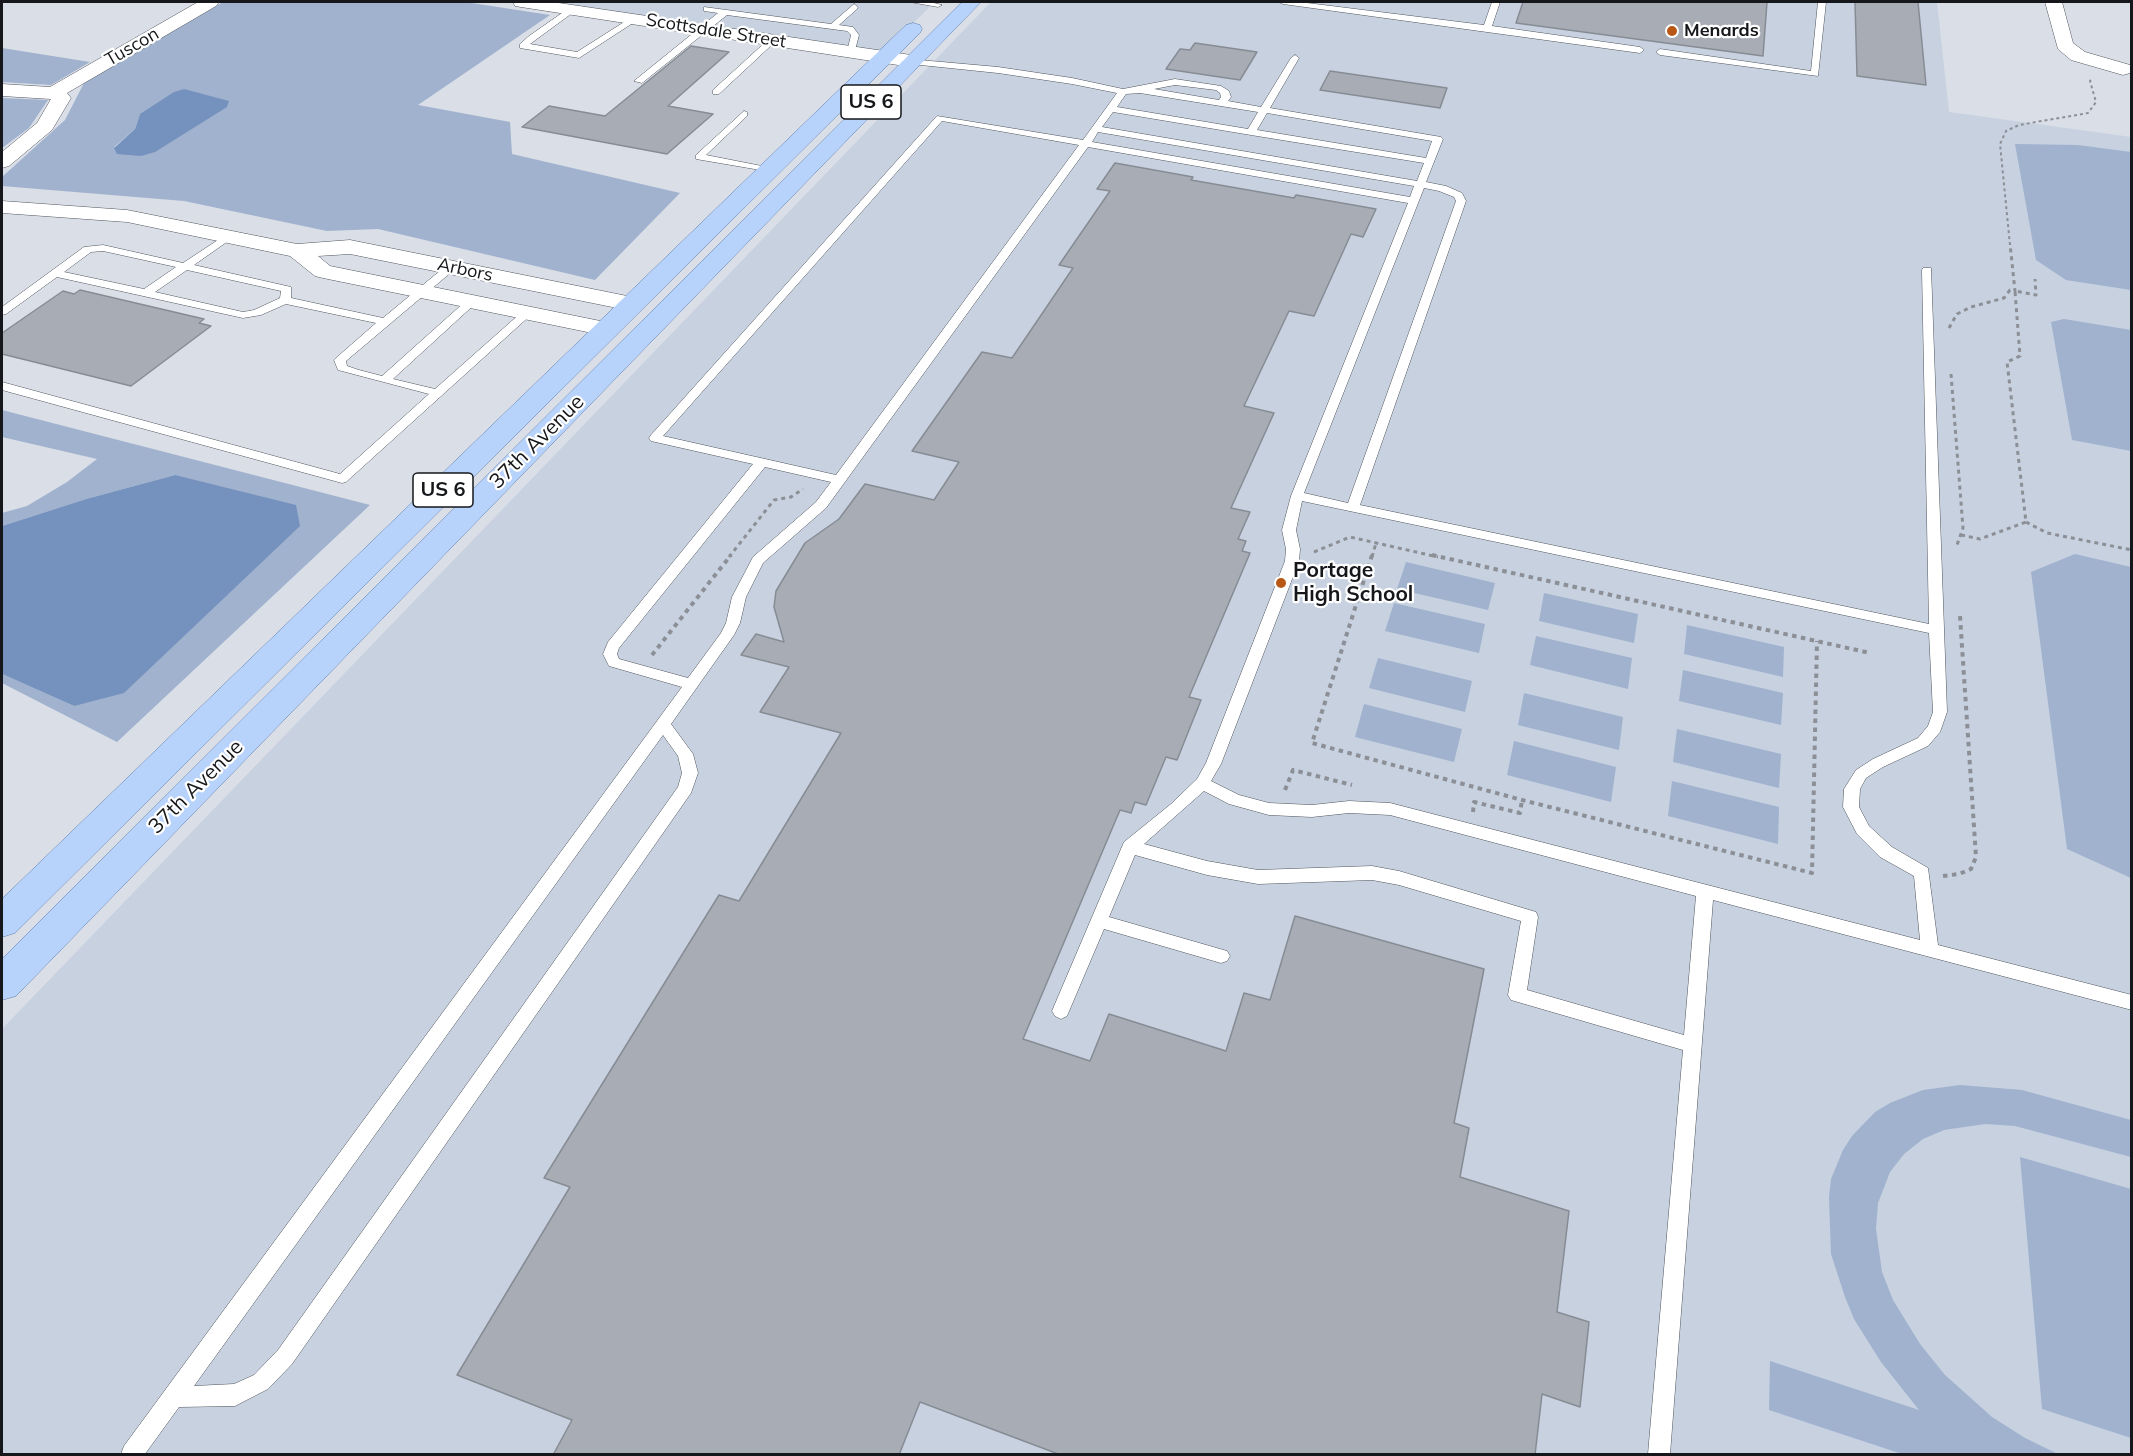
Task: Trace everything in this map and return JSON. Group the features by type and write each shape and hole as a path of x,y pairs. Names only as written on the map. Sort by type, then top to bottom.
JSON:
{"main road":[{"name":"37th Avenue","path":"2,922 768,170 897,59 972,2"},
{"name":"37th Avenue","path":"2,984 897,59 940,3"}],"street":[{"name":"Tuscon","path":"54,93 210,2"},
{"name":"Scottsdale Street","path":"521,2 897,59"},
{"path":"2054,2 2064,45 2079,56 2115,67"},
{"path":"2,90 54,93 62,98 45,126 2,162"},
{"name":"Arbors","path":"2,207 127,216 297,251 350,247 632,304"},
{"name":"Arbors","path":"297,251 323,271 607,329"}],"lane":[{"path":"914,2 940,3"},
{"path":"1283,2 1640,50"},
{"path":"1486,28 1496,2"},
{"path":"1660,52 1815,74 1822,2"},
{"path":"559,6 523,46 579,55 634,19"},
{"path":"832,27 854,7"},
{"path":"707,9 849,29 855,34 851,52"},
{"path":"639,81 725,12"},
{"path":"716,92 772,40"},
{"path":"1251,132 1295,58"},
{"path":"897,59 998,70 1123,92 1175,82 1218,88 1224,92 1226,97 1222,103"},
{"path":"1061,1011 1130,847 1177,808 1202,783 1213,764 1292,561 1293,549 1289,530 1297,496 1438,139 1140,90"},
{"path":"132,1455 731,629 739,597 758,560 816,510 1123,92"},
{"path":"1110,109 1429,161"},
{"path":"744,114 699,157 768,170"},
{"path":"839,480 655,438 940,118 1414,201"},
{"path":"1095,129 1420,184 1450,190 1458,195 1461,201 1353,508"},
{"path":"146,293 227,237"},
{"path":"2,312 88,249 103,248 287,289 285,300"},
{"path":"438,393 342,368 339,360 451,267"},
{"path":"1927,270 1940,712 1935,728 1923,742 1878,763 1862,774 1852,789 1851,807 1863,830 1886,852 1922,873 1930,951"},
{"path":"55,273 243,315 257,313 285,300 385,322"},
{"path":"384,380 472,301"},
{"path":"2,386 342,479 527,313"},
{"path":"692,684 614,662 610,654 612,646 762,462"},
{"path":"1297,496 1936,630"},
{"path":"175,1397 235,1395 261,1382 285,1357 685,789 690,773 685,754 663,724"},
{"path":"1202,783 1235,800 1269,809 1312,811 1349,807 1390,809 2132,1003"},
{"path":"1130,847 1207,868 1258,878 1372,873 1399,878 1530,917 1517,995 1692,1045"},
{"path":"1659,1455 1705,892"},
{"path":"1099,921 1221,956"}],"path":[{"path":"2026,522 2007,362 2020,357 2000,144 2006,131 2019,124 2088,113 2096,102 2090,81 2115,67"},
{"path":"1948,334 1950,324 1957,314 1971,307 2004,298 2010,290 2036,295 2035,279"},
{"path":"1951,368 1963,528 1956,550"},
{"path":"640,671 774,500 791,497 802,490 815,474"},
{"path":"1961,535 1980,539 2026,522 2047,533 2132,550"},
{"path":"1292,561 1350,537 1870,653"},
{"path":"1376,543 1312,743 1511,797 1812,873 1817,641"},
{"path":"1922,873 1942,876 1959,874 1971,869 1976,857 1959,609"},
{"path":"1518,823 1520,813"}],"shaded area":[{"path":"223,2 465,2 550,15 418,105 510,122 512,154 680,193 595,280 378,229 327,231 184,201 2,186 2,177 65,120 85,81","holes":["140,114 141,156 114,147 135,129"]},
{"path":"935,2 881,54 557,3"},
{"name":"Portage High School","path":"991,2 1937,2 1949,112 2131,137 2131,1454 2,1454 2,1029"},
{"path":"2,48 90,62 51,85 2,82"},
{"path":"184,89 229,101 227,107 155,152 141,156 117,154 114,148 135,129 140,114 174,92"},
{"path":"2,98 48,100 29,128 2,148"},
{"path":"2015,144 2078,145 2131,152 2131,290 2066,280 2036,260"},
{"path":"2064,319 2131,330 2131,451 2072,440 2051,322"},
{"path":"2,410 370,505 117,742 2,683 2,674 74,706 175,475 86,499 2,526 2,513 27,506 67,482 97,459 2,437"},
{"path":"175,475 296,505 300,526 124,693 74,706 2,674 2,526 86,499"},
{"path":"2075,554 2131,567 2131,878 2067,849 2031,572"},
{"path":"1406,562 1495,583 1488,610 1397,589"},
{"path":"1544,593 1638,614 1634,643 1539,621"},
{"path":"1394,603 1485,624 1479,653 1385,631"},
{"path":"1687,625 1784,647 1783,677 1684,654"},
{"path":"1536,636 1632,658 1628,689 1530,665"},
{"path":"1378,658 1472,681 1465,712 1369,688"},
{"path":"1683,670 1783,693 1781,725 1679,701"},
{"path":"1524,693 1623,717 1619,750 1518,725"},
{"path":"1364,704 1462,729 1454,762 1355,737"},
{"path":"1677,729 1781,754 1779,788 1673,762"},
{"path":"1514,741 1616,767 1611,802 1507,775"},
{"path":"1672,781 1779,807 1778,844 1668,816"},
{"path":"1960,1085 2022,1090 2131,1120 2131,1157 2015,1126 1985,1124 1944,1130 1923,1139 1904,1154 1890,1172 1878,1203 1876,1229 1882,1272 1893,1300 1920,1344 1945,1375 1992,1417 2025,1438 2058,1454 1902,1454 1769,1410 1770,1361 1919,1410 1881,1362 1854,1319 1845,1297 1831,1254 1829,1197 1831,1179 1843,1150 1852,1136 1875,1112 1890,1103 1923,1090"},
{"path":"2020,1157 2131,1189 2131,1438 2042,1409"}],"building":[{"name":"Menards","path":"1523,2 1767,2 1763,56 1516,23"},
{"path":"1855,2 1918,2 1926,85 1857,76"},
{"path":"1195,43 1257,52 1240,80 1166,69 1180,49 1190,50"},
{"path":"691,46 729,52 668,106 713,114 667,154 522,127 549,106 605,116"},
{"path":"1330,71 1447,88 1440,108 1320,90"},
{"name":"Portage High School","path":"1115,163 1193,177 1191,180 1294,198 1296,195 1376,209 1363,237 1351,234 1314,316 1289,311 1244,406 1274,413 1231,508 1250,512 1238,539 1246,541 1242,551 1250,553 1189,697 1201,700 1177,760 1166,757 1146,805 1135,802 1131,813 1120,810 1023,1039 1090,1061 1109,1014 1226,1051 1244,993 1270,1000 1295,916 1484,969 1454,1123 1469,1128 1460,1177 1569,1211 1557,1312 1589,1322 1580,1407 1542,1394 1535,1455 1061,1455 920,1402 899,1455 553,1455 572,1420 457,1375 570,1187 544,1178 719,895 739,901 841,733 760,712 789,667 741,655 756,634 784,642 774,607 776,591 805,543 839,519 865,484 934,500 959,462 912,451 982,352 1012,358 1073,268 1059,265 1110,191 1097,189"},
{"path":"80,290 204,319 199,323 211,326 131,386 2,354 2,333 63,291 74,294"}],"place":[{"name":"Menards","path":"1672,31"},
{"name":"Portage High School","path":"1281,583"}]}
